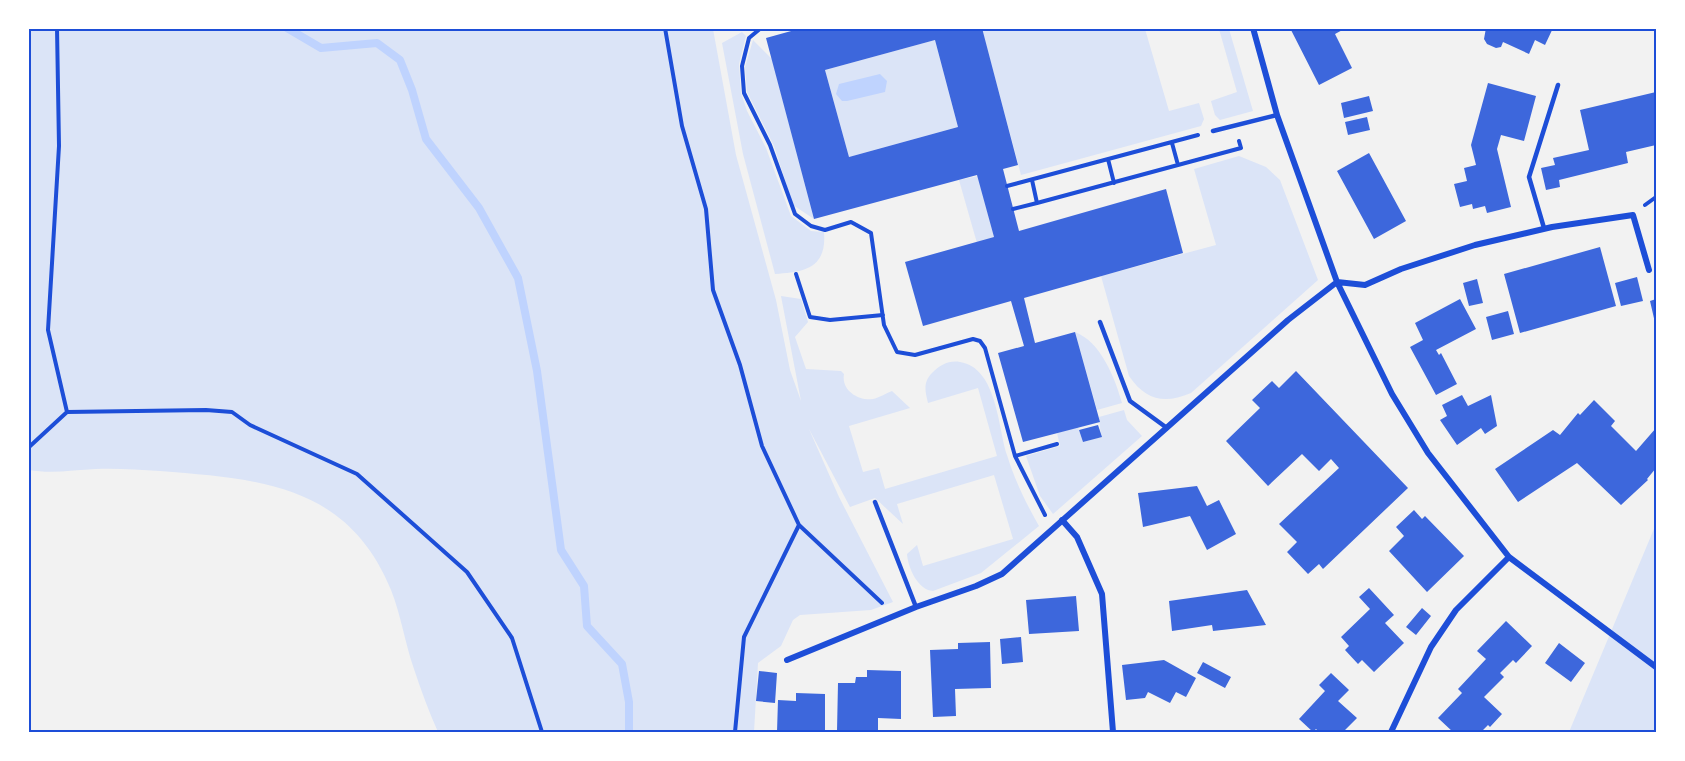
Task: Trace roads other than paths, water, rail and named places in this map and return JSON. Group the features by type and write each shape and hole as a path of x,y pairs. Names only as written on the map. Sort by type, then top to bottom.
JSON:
{"street":[{"path":"1253,28 1277,114 1337,282 1392,394 1422,443 1509,557 1656,667"},
{"path":"787,660 1002,574 1288,320 1337,282 1365,285 1401,269 1475,245 1544,228 1633,215 1649,270"},
{"path":"1062,520 1077,537 1102,594 1113,732"},
{"path":"1392,732 1431,647 1456,610 1509,557"}],"lane":[{"path":"1544,228 1529,177 1558,85"},
{"path":"1213,131 1277,114"},
{"path":"1100,322 1130,401 1167,428"},
{"path":"875,502 916,607"}],"water":[{"path":"880,74 887,81 885,92 847,101 842,101 836,94 839,84"}],"waterway":[{"path":"287,28 321,48 377,43 400,60 412,90 426,139 479,208 518,278 537,371 561,550 584,586 587,626 622,664 629,702 629,732"}]}
